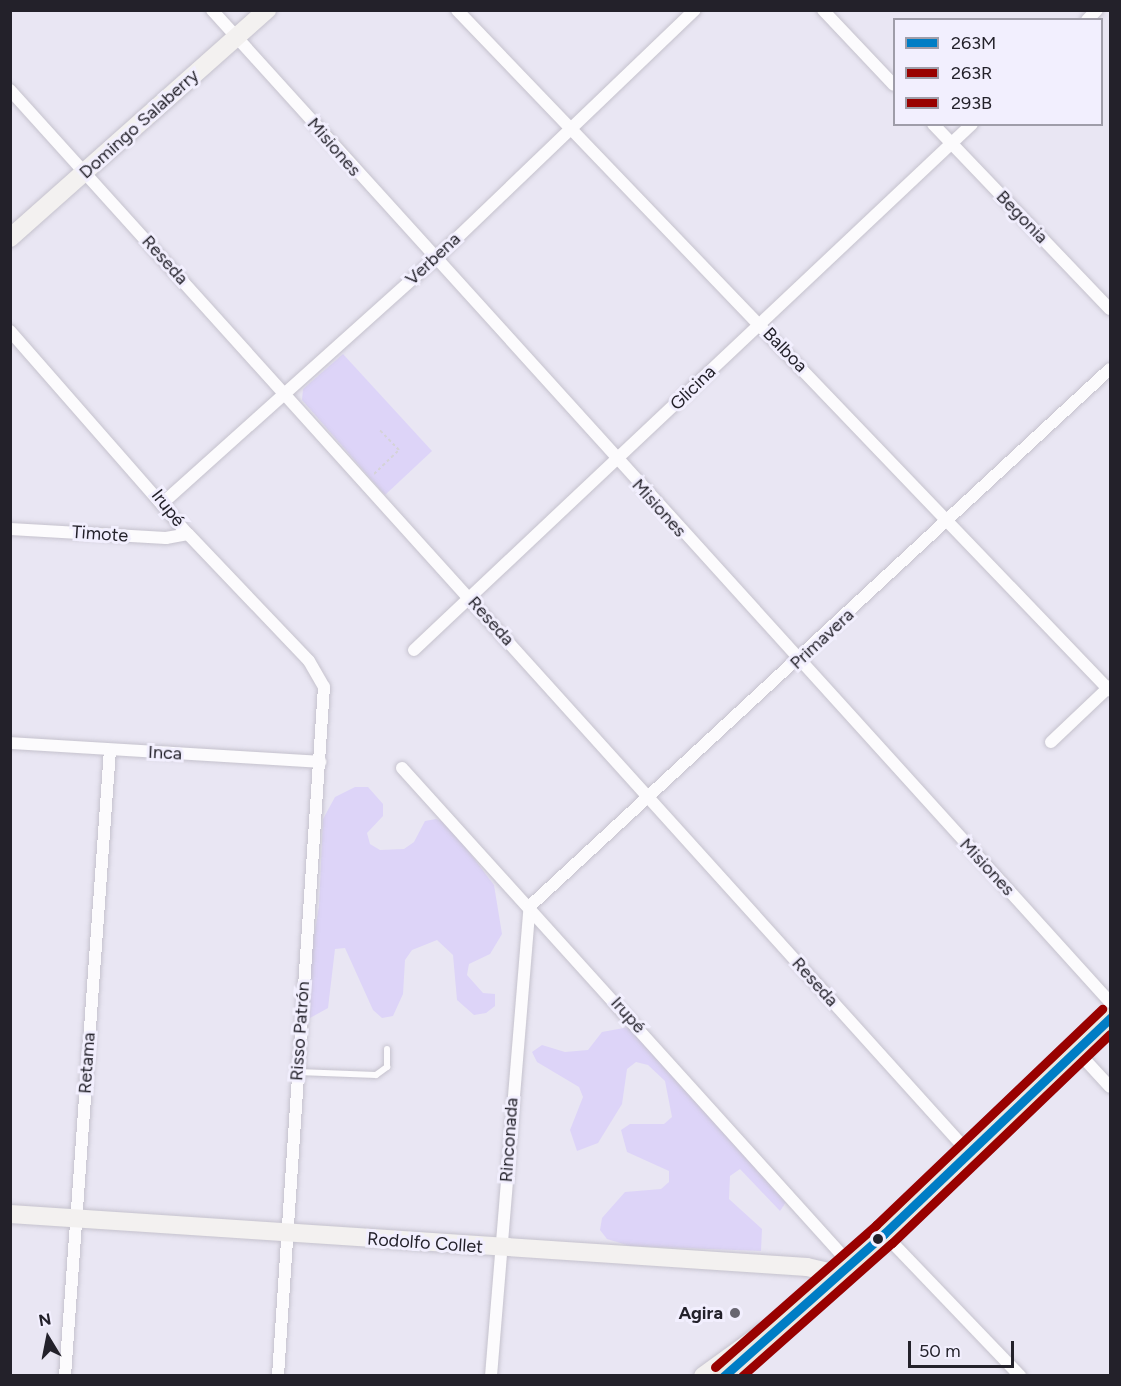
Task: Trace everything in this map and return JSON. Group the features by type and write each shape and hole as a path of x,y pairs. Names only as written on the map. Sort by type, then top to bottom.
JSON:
{"main road":[{"path":"723,1376 884,1234 1110,1018"},
{"path":"743,1376 796,1312"}],"street":[{"name":"Misiones","path":"212,10 434,260 1110,1002"},
{"name":"Domingo Salaberry","path":"10,238 267,10"},
{"name":"Balboa","path":"457,10 1110,689"},
{"name":"Verbena","path":"165,501 434,260 695,10"},
{"path":"823,10 893,84"},
{"name":"Reseda","path":"10,90 470,597 969,1153"},
{"name":"Begonia","path":"935,126 1110,309"},
{"name":"Glicina","path":"414,650 970,126"},
{"name":"Irupé","path":"10,331 165,501 188,534 309,661 324,687"},
{"name":"Primavera","path":"530,906 798,661 1110,369"},
{"name":"Timote","path":"10,529 166,538 188,534"},
{"name":"Risso Patrón","path":"278,1376 324,687"},
{"path":"1051,742 1110,689"},
{"name":"Inca","path":"10,743 320,762"},
{"name":"Retama","path":"65,1376 110,750"},
{"name":"Irupé","path":"402,768 530,906 844,1269"},
{"name":"Rinconada","path":"491,1376 530,906"},
{"path":"1076,1050 1110,1087"},
{"name":"Rodolfo Collet","path":"10,1214 500,1249 844,1269"},
{"path":"884,1234 1020,1376"},
{"path":"703,1376 796,1312"}],"lane":[{"path":"297,1072 376,1075 387,1067 387,1049"}],"path":[{"path":"365,482 399,450 380,429"}],"shaded area":[{"path":"343,354 432,451 385,495 302,400 303,389"},
{"path":"355,787 368,787 383,804 383,816 367,833 370,844 380,850 404,849 414,842 425,821 436,819 447,823 494,885 502,934 490,954 469,964 467,975 483,993 495,994 495,1006 486,1013 474,1015 457,1000 453,955 437,940 412,950 405,960 403,994 393,1016 382,1018 373,1010 345,948 335,949 328,1008 310,1018 302,1010 319,906 323,819 335,797"},
{"path":"640,1025 786,1202 780,1211 740,1169 730,1176 729,1199 762,1229 761,1251 630,1246 607,1239 600,1230 602,1218 625,1192 661,1189 669,1182 669,1171 627,1152 621,1130 630,1124 664,1124 672,1117 665,1081 648,1065 636,1062 627,1069 622,1104 598,1143 577,1151 570,1130 583,1097 579,1087 537,1062 532,1052 542,1045 565,1052 588,1050 602,1032"}],"transit line":[{"name":"293B","path":"715,1367 876,1225 1102,1009"},
{"name":"263M","path":"724,1376 884,1234 1110,1018"},
{"name":"263R","path":"742,1376 892,1243 1110,1034"}],"place":[{"name":"Agira","path":"735,1313"}]}
